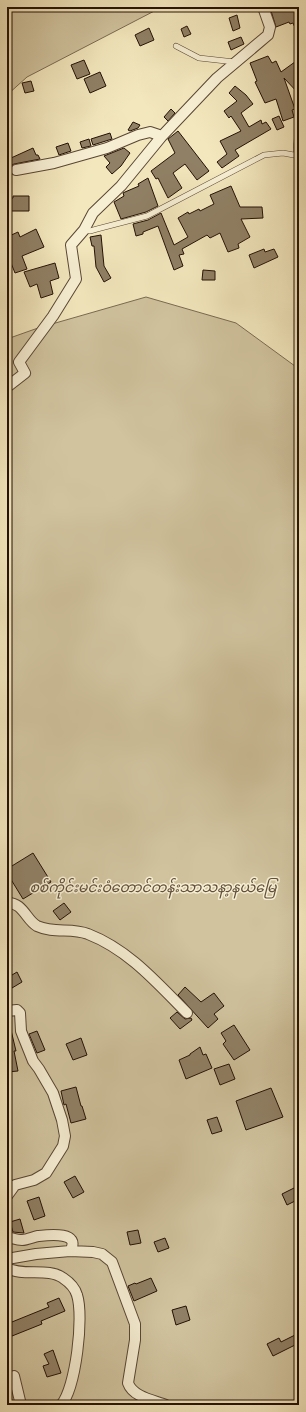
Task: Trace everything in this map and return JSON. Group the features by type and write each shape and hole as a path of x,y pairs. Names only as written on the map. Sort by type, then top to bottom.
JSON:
{"street":[{"path":"7,388 25,373 19,362 53,316 76,279 72,245 84,230 93,213 121,186 162,136 217,78 268,36 270,27 263,7"},
{"path":"16,170 54,163 107,148 138,135 150,132 162,136"},
{"path":"8,902 17,905 36,925 52,930 86,933 118,949 154,979 187,1013"},
{"path":"7,1011 17,1010 20,1013 21,1031 33,1061 40,1069 53,1093 62,1120 65,1136 63,1146 46,1173 34,1180 15,1185 7,1196"},
{"path":"7,1236 23,1240 37,1236 66,1236 72,1241 70,1251"},
{"path":"7,1260 36,1254 70,1251 102,1254 112,1262 135,1324 135,1336 128,1383 130,1389 136,1393 166,1405"},
{"path":"7,1268 15,1271 56,1274 67,1282 76,1294 79,1316 76,1358 67,1398 61,1405"},
{"path":"14,1376 21,1405"}],"lane":[{"path":"176,46 198,58 236,62"},
{"path":"84,230 96,229 147,216 264,155 283,154 298,156 296,150 299,115"}],"green space":[{"path":"7,7 162,7 27,77 7,95"},
{"name":"စစ်ကိုင်းမင်းဝံတောင်တန်းသာသနာ့နယ်မြေ","path":"146,297 236,323 299,369 299,1405 7,1405 7,339 38,328"}],"building":[{"path":"271,7 299,7 299,37 293,23 290,24 289,22 276,27 271,11 273,10"},
{"path":"237,15 240,28 233,31 229,18"},
{"path":"187,26 191,34 184,37 181,29"},
{"path":"149,28 154,40 140,46 135,35"},
{"path":"241,37 244,44 231,50 228,42"},
{"path":"268,56 272,63 276,61 281,72 299,59 299,94 284,78 295,109 292,110 294,117 283,121 276,99 265,103 255,82 257,81 250,63"},
{"path":"84,60 90,74 77,79 71,65"},
{"path":"100,72 106,86 90,93 84,79"},
{"path":"31,81 34,91 25,93 22,83"},
{"path":"235,86 246,95 253,104 241,113 249,127 261,120 262,124 266,122 271,129 235,150 239,156 222,168 217,162 227,154 220,141 241,131 231,116 229,118 224,111 237,101 229,93"},
{"path":"171,109 175,113 168,121 164,117"},
{"path":"279,116 284,127 277,130 272,119"},
{"path":"133,122 140,125 138,128 130,131 128,130"},
{"path":"178,131 209,171 197,180 185,164 173,173 182,188 168,198 158,178 156,179 151,171 175,153 168,139"},
{"path":"110,133 112,139 93,145 91,139"},
{"path":"89,139 91,146 82,148 80,142"},
{"path":"68,143 71,151 59,155 56,147"},
{"path":"33,148 36,155 38,155 40,159 14,164 10,170 7,171 7,162 11,160 11,158"},
{"path":"124,148 130,153 121,166 112,174 106,167 110,163 104,156"},
{"path":"148,178 158,206 146,212 121,219 114,202 124,196 123,193 139,186 138,184"},
{"path":"231,186 240,207 262,207 263,218 241,219 250,237 238,244 239,248 228,252 220,233 210,238 207,235 182,249 184,254 179,255 183,266 174,270 158,226 136,236 133,224 148,220 161,213 174,245 188,237 178,218 188,212 189,214 199,209 200,211 214,204 210,195"},
{"path":"13,196 29,196 29,211 7,211 7,199 13,198"},
{"path":"36,229 44,247 22,256 27,269 15,273 7,253 7,237 18,232 20,237"},
{"path":"101,235 104,266 111,278 104,282 96,267 94,246 92,246 90,237"},
{"path":"264,249 265,252 274,249 278,257 254,268 249,255"},
{"path":"55,263 59,278 50,281 53,294 41,298 37,284 30,287 24,272"},
{"path":"203,270 215,271 215,280 202,280"},
{"path":"33,853 51,882 23,899 7,873 7,869"},
{"path":"64,903 71,912 60,920 53,911"},
{"path":"17,972 22,982 12,988 7,978"},
{"path":"185,987 201,1002 214,993 224,1006 214,1014 218,1019 208,1028 178,995"},
{"path":"177,1012 185,1019 191,1018 192,1020 180,1029 170,1018"},
{"path":"234,1025 250,1050 234,1060 223,1044 226,1041 221,1033"},
{"path":"7,1026 10,1026 16,1051 14,1051 18,1071 7,1072"},
{"path":"37,1031 45,1050 37,1053 29,1034"},
{"path":"81,1038 87,1055 73,1060 66,1044"},
{"path":"200,1047 203,1055 206,1054 212,1068 186,1079 179,1060 190,1055"},
{"path":"229,1064 235,1079 220,1085 214,1069"},
{"path":"76,1087 86,1119 71,1123 66,1104 64,1105 61,1091"},
{"path":"271,1088 283,1117 246,1130 236,1101"},
{"path":"217,1117 222,1131 212,1134 207,1120"},
{"path":"75,1176 84,1192 73,1198 64,1182"},
{"path":"294,1188 299,1199 287,1205 282,1194"},
{"path":"39,1197 45,1216 34,1220 27,1201"},
{"path":"20,1219 24,1233 13,1232 10,1222"},
{"path":"138,1230 141,1243 130,1245 127,1232"},
{"path":"165,1238 169,1248 158,1252 154,1242"},
{"path":"151,1278 157,1291 134,1301 128,1286"},
{"path":"59,1298 65,1311 41,1321 42,1324 7,1338 7,1324 49,1307 47,1303"},
{"path":"186,1306 190,1320 176,1325 172,1310"},
{"path":"299,1333 299,1343 273,1356 267,1344 279,1338 281,1342"},
{"path":"53,1350 61,1373 47,1377 43,1366 49,1364 44,1354"}]}
